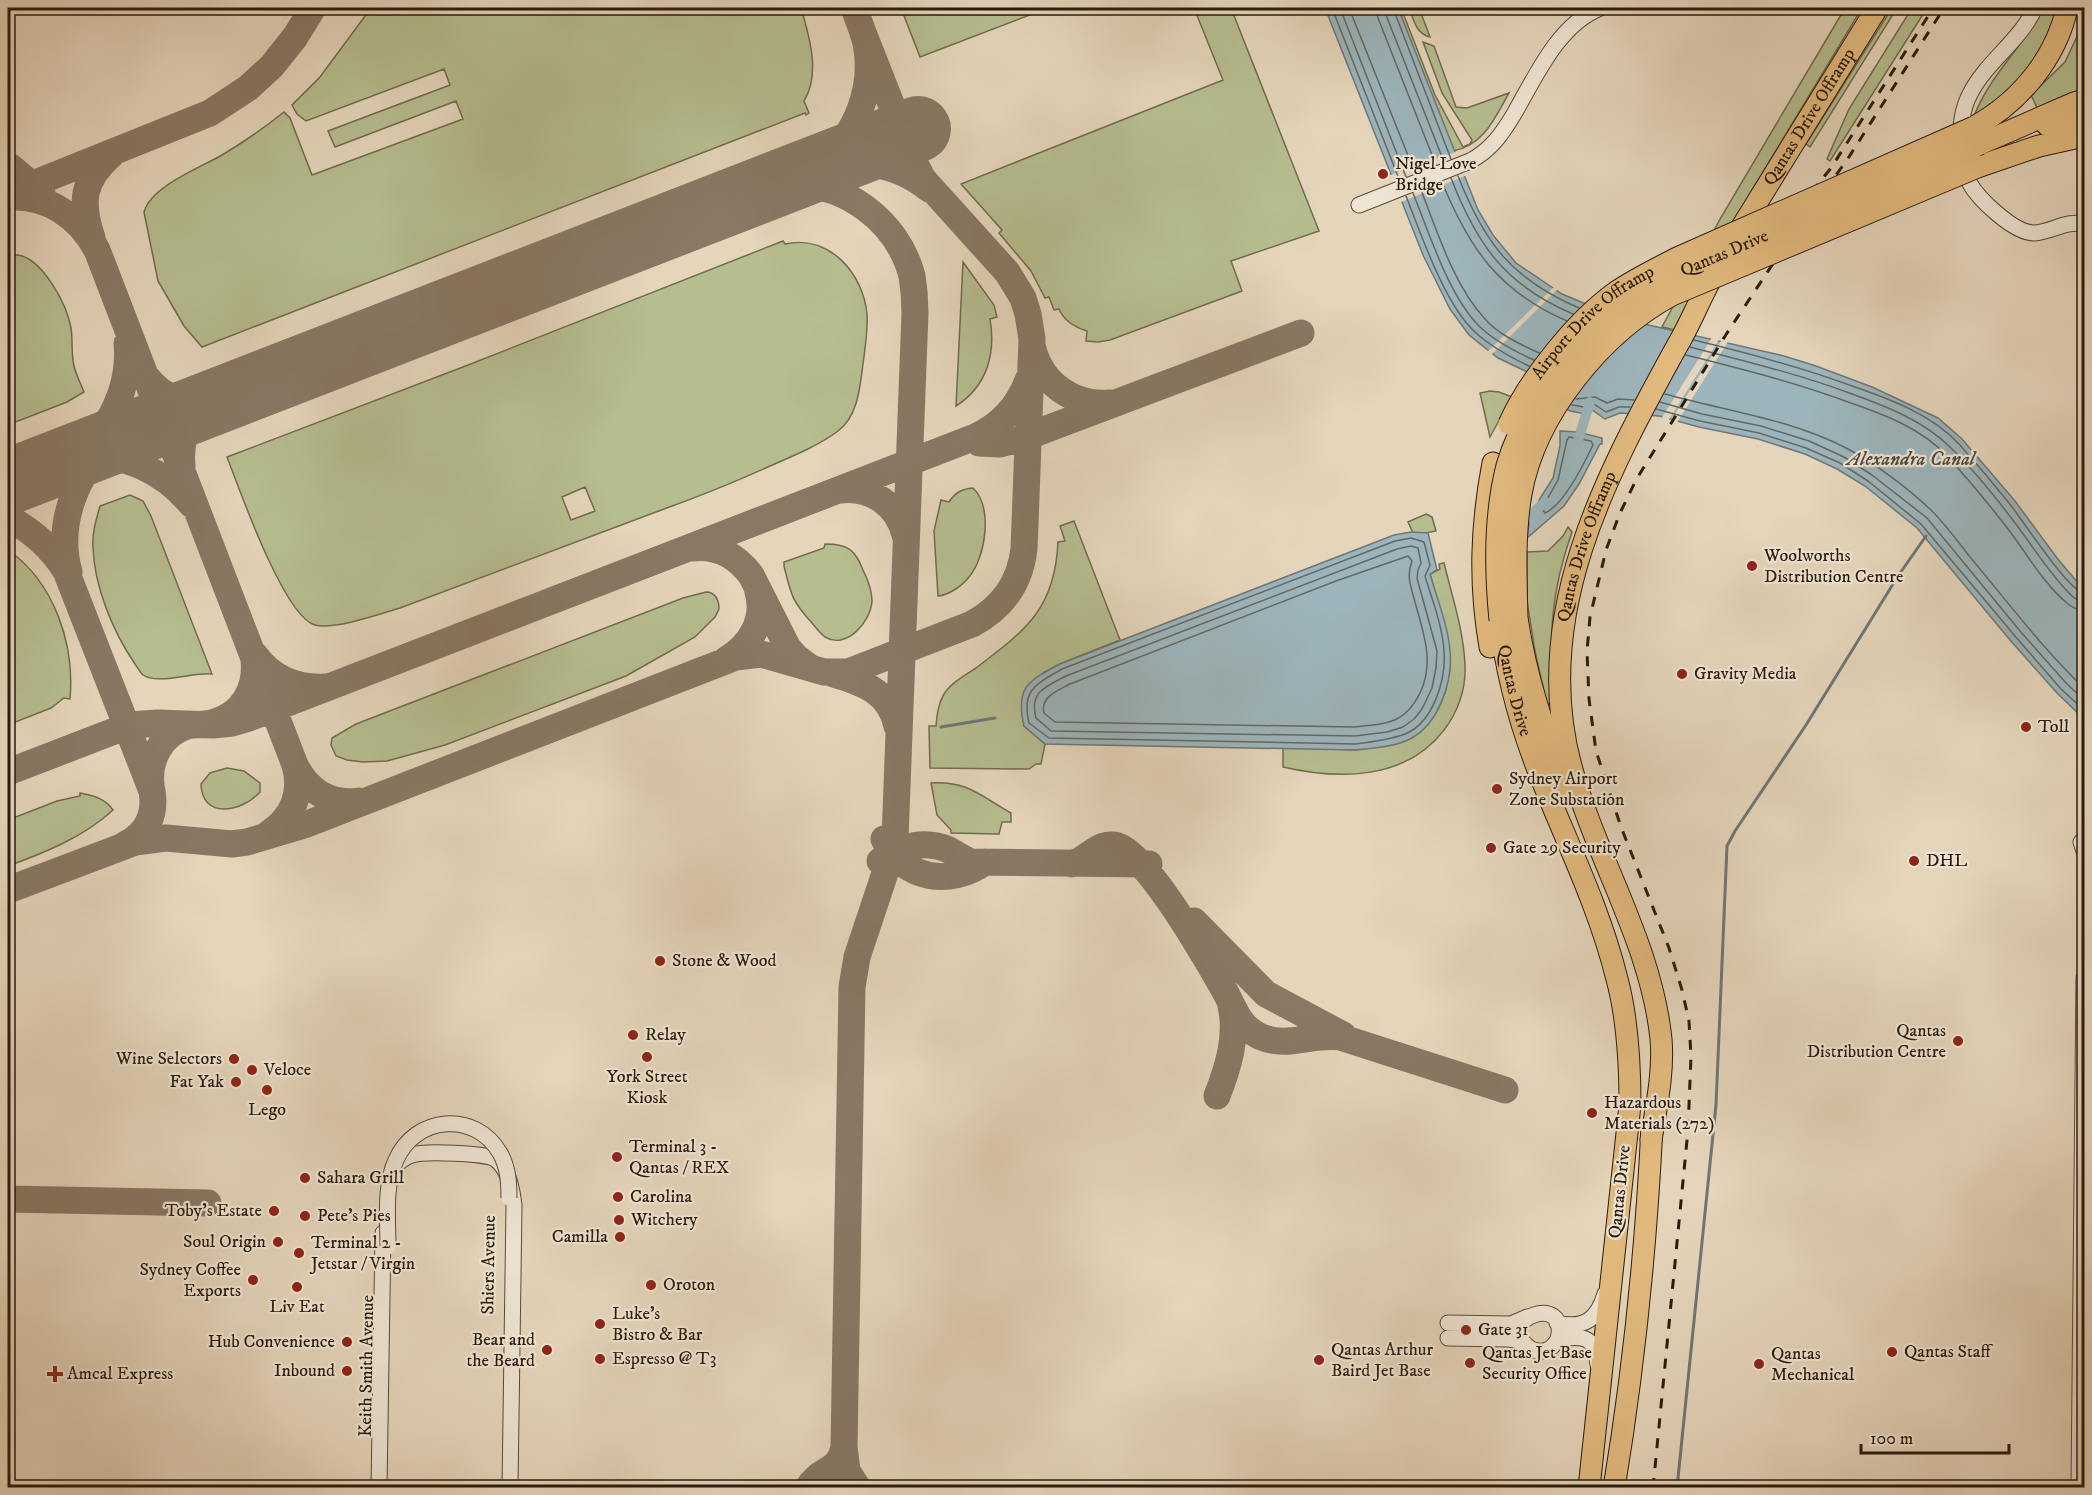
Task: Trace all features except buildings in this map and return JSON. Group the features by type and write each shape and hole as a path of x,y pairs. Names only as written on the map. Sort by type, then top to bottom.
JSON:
{"highway":[{"name":"Qantas Drive Offramp","path":"1651,1140 1660,1075 1661,1040 1642,953 1583,804 1570,764 1560,703 1560,653 1566,608 1578,558 1598,502 1628,436 1688,328 1706,287 1877,8"},
{"name":"Airport Drive Offramp","path":"1501,620 1482,554 1483,527 1491,474 1501,441 1528,389 1561,346 1600,305 1636,279 1677,258 1977,135 1993,116 2013,100 2031,80 2052,51 2067,8"},
{"path":"1977,135 2085,100"},
{"path":"1977,135 2034,128 2085,117"},
{"path":"1980,166 2040,146 2085,136"},
{"path":"1980,166 2051,149 2085,145"},
{"name":"Qantas Drive","path":"1589,1488 1630,1105 1630,1055 1618,979 1599,920 1522,725 1510,682 1501,620 1516,554 1521,494 1531,460 1556,408 1580,374 1608,342 1650,307 1672,295 1980,166"},
{"name":"Qantas Drive","path":"1501,620 1523,658 1535,703 1628,950 1639,984 1653,1065 1651,1140 1640,1284 1628,1399 1614,1488"}],"street":[{"path":"1359,205 1464,164 1483,154 1497,140 1563,34 1585,14 1600,8"},
{"path":"2035,8 2021,31 1971,93 1962,118 1960,139 1962,159 1967,179 1979,197 1993,211 2021,229 2032,233 2071,222 2085,224"},
{"path":"2079,1488 2085,978"},
{"name":"Shiers Avenue","path":"408,1141 417,1133 434,1125 462,1125 475,1130 489,1140 500,1152 507,1169 509,1198 505,1488"},
{"name":"Keith Smith Avenue","path":"384,1488 389,1196 396,1159 408,1141"},
{"name":"Shiers Avenue","path":"384,1190 394,1167 409,1155 424,1153 485,1155 497,1161 505,1171 511,1185 514,1205 510,1488"},
{"name":"Keith Smith Avenue","path":"379,1488 384,1190"},
{"path":"1526,1345 1512,1340 1452,1330 1510,1324 1537,1313 1546,1314 1557,1323 1574,1326 1593,1318 1602,1303 1612,1271"},
{"path":"1527,1317 1521,1328 1522,1340 1531,1349 1541,1352 1550,1349 1558,1339 1557,1323"},
{"path":"1558,1339 1582,1337 1588,1340 1596,1349 1599,1384"}],"green space":[{"path":"371,8 801,8 813,67 812,79 804,101 809,113 202,347 184,326 158,281 144,212 156,194 177,179 238,145 284,112 290,118 312,175 463,119 456,101 335,147 328,131 450,85 444,69 306,121 297,114 292,105 320,77"},
{"path":"901,8 1048,8 920,57"},
{"path":"1194,8 1231,8 1319,231 1231,261 1242,291 1110,340 1086,341 1087,331 1070,323 1059,309 1054,310 1049,297 1045,298 1031,271 999,233 1002,230 961,184 1223,80"},
{"path":"1398,8 1401,8 1435,95 1463,147 1470,144 1472,140 1442,93 1423,42 1434,46 1456,107 1467,108 1509,93 1481,137 1464,148 1453,151"},
{"path":"1409,8 1419,8 1430,37 1419,30"},
{"path":"1845,8 1862,8 1752,190 1675,330 1662,327 1720,219"},
{"path":"1892,8 1897,8 1810,147 1806,144"},
{"path":"1912,8 1927,8 1830,161 1827,159 1849,109"},
{"path":"2043,8 2059,8 2045,47 2005,96 1974,116 1989,87"},
{"path":"2081,8 2084,8 2084,95 2040,114 2031,95 2065,62 2081,28"},
{"path":"783,241 785,244 801,242 816,245 841,260 859,284 867,314 861,382 854,409 845,425 822,441 704,494 400,608 345,623 315,625 303,617 277,577 252,522 227,457","holes":["585,487 595,511 571,520 562,497"]},
{"path":"18,255 27,258 45,274 65,307 72,333 74,366 84,392 67,402 8,425 8,256"},
{"path":"963,262 994,305 997,317 990,319 992,345 982,379 967,398 956,406"},
{"path":"1490,391 1512,397 1490,437 1480,393"},
{"path":"973,488 979,496 985,519 980,557 963,584 951,592 938,596 934,531 941,500 949,502 959,492"},
{"path":"130,495 143,501 151,516 212,674 166,679 149,678 143,675 112,623 101,593 94,562 94,532 100,506"},
{"path":"1426,514 1432,517 1436,531 1413,533 1408,522"},
{"path":"1074,521 1120,640 1043,673 1024,726 1045,744 1041,764 1036,764 1029,769 930,768 929,726 936,726 939,706 944,694 954,683 1009,642 1035,616 1051,585 1058,542 1065,541 1060,526"},
{"path":"1568,527 1572,532 1559,575 1553,615 1551,657 1554,701 1547,705 1527,601 1527,552 1548,551 1563,536"},
{"path":"825,544 845,547 857,557 871,593 871,609 862,625 849,637 841,640 825,637 800,609 791,591 784,566 784,562 824,548"},
{"path":"8,550 38,579 49,597 65,636 71,678 70,699 64,698 51,708 8,725"},
{"path":"1444,563 1460,627 1465,666 1460,700 1444,730 1411,759 1370,772 1326,774 1283,767 1283,747 1356,750 1390,745 1434,716 1445,693 1450,669 1444,623 1430,574 1440,569 1439,564"},
{"path":"706,592 715,595 718,600 719,609 715,617 695,637 626,676 445,745 387,761 347,760 336,756 331,745 332,738 356,724 683,598"},
{"path":"227,768 244,771 260,783 260,792 234,808 215,808 203,795 201,784 210,773"},
{"path":"931,783 955,784 974,791 1011,813 1011,822 1002,822 999,834 951,833 951,830 937,815"},
{"path":"80,793 102,800 113,810 77,836 8,866 8,820 57,801 80,796"}],"water":[{"name":"Alexandra Canal","path":"1325,8 1398,8 1478,210 1493,235 1516,263 1562,294 1622,319 1784,356 1872,387 1938,418 1962,439 2015,501 2084,590 2084,719 2057,693 2010,640 1917,528 1865,486 1837,469 1805,454 1758,439 1659,416 1620,413 1605,419 1592,410 1586,414 1570,411 1555,400 1538,377 1498,358 1469,335 1450,309 1423,255"},
{"path":"1560,431 1578,432 1602,438 1602,444 1564,506 1527,538 1530,517 1535,513 1539,500 1553,478 1560,446"},
{"path":"1411,532 1428,533 1437,570 1430,574 1447,632 1450,663 1442,701 1429,723 1410,739 1390,745 1356,750 1045,744 1024,726 1021,702 1027,687 1040,675 1060,664 1394,535"}],"pier":[{"name":"Nigel Love Bridge","path":"1458,151 1467,175 1399,203 1388,176"},
{"path":"1555,286 1559,288 1490,356 1486,353"},
{"path":"1713,336 1720,338 1668,421 1661,419"},
{"path":"1723,338 1729,340 1676,424 1670,422"}],"waterway":[{"path":"1577,444 1590,402"},
{"path":"1519,525 1545,502"},
{"path":"1677,1488 1716,1105 1727,846 1806,725 1898,576 1926,536"},
{"path":"941,727 995,718"}],"taxiway":[{"path":"8,194 210,113 248,88 272,66 295,37 313,8"},
{"path":"783,180 805,172 831,154 852,127 860,111 868,77 868,60 865,39 854,8"},
{"path":"8,890 135,842 166,838 232,844 247,842 307,824 736,657 761,654 824,672 848,672 972,624 983,618 1001,602 1014,584 1024,549 1032,339 1028,314 1023,298 1007,272 923,179 914,162 862,30"},
{"path":"92,238 86,214 86,193 94,174 111,155"},
{"path":"813,171 844,164 874,164 902,173 929,189"},
{"path":"8,165 42,193"},
{"path":"740,199 789,185 830,190 849,198 882,222 895,238 905,256 914,290 895,839 857,957 852,987 844,1447 847,1471 858,1488"},
{"path":"8,197 36,200 60,210 81,227 97,250 295,765 298,785 294,804 284,820 268,834"},
{"path":"979,443 1000,444 1023,438 1301,333"},
{"path":"74,454 98,434 116,406 126,375 127,343"},
{"path":"1033,349 1044,373 1061,390 1084,401 1110,403"},
{"path":"145,375 160,391 178,400 198,403 219,398"},
{"path":"8,772 130,725 157,723 213,725 249,718 975,437 992,427 1007,414 1019,399 1028,380"},
{"path":"182,466 184,438 194,419 212,406 236,395"},
{"path":"69,572 65,536 67,517 72,499 90,466 117,442 168,420"},
{"path":"40,471 75,458 95,456 126,460 155,473 191,504"},
{"path":"840,490 862,491 882,500 896,515 905,535"},
{"path":"8,518 41,540 66,571 152,791 153,808 145,829 126,844"},
{"path":"692,548 709,548 725,553 745,568 751,575 788,648 808,666"},
{"path":"726,660 749,640 754,631 760,612 758,592"},
{"path":"255,655 277,676 295,684 325,687"},
{"path":"151,785 154,757 170,735 187,726 212,723 225,718 240,706 250,690 254,660"},
{"path":"834,674 865,685 882,697 894,714 897,726"},
{"path":"295,765 306,782 321,794 339,801 359,801"},
{"path":"884,839 892,853 903,863 915,871 929,875 943,877 957,875 985,862"},
{"path":"880,861 905,848 931,845 949,850 971,862 1149,864"},
{"path":"1072,864 1107,845 1125,850 1140,863 1189,930 1241,1021 1259,1036 1279,1041 1340,1037 1505,1090"},
{"path":"1194,921 1266,994 1343,1035"},
{"path":"1217,1096 1233,1040 1231,1006"},
{"path":"8,1199 208,1203"},
{"path":"808,1488 812,1482 838,1462 844,1447"}],"runway":[{"path":"8,482 918,129"}],"railway":[{"path":"1653,1488 1688,1130 1691,1056 1689,1021 1669,948 1621,827 1596,751 1589,699 1587,651 1590,617 1606,550 1636,480 1727,333 1792,235 1847,160 1944,8"},
{"path":"1789,225 1831,168 1932,10"}],"place":[{"name":"Nigel Love Bridge","path":"1383,174"},
{"name":"Woolworths Distribution Centre","path":"1752,566"},
{"name":"Gravity Media","path":"1682,674"},
{"name":"Toll","path":"2026,727"},
{"name":"Sydney Airport Zone Substation","path":"1497,789"},
{"name":"Gate 29 Security","path":"1491,848"},
{"name":"DHL","path":"1914,861"},
{"name":"Stone & Wood","path":"660,961"},
{"name":"Relay","path":"633,1035"},
{"name":"Qantas Distribution Centre","path":"1958,1041"},
{"name":"York Street Kiosk","path":"647,1057"},
{"name":"Wine Selectors","path":"234,1059"},
{"name":"Veloce","path":"252,1070"},
{"name":"Fat Yak","path":"236,1082"},
{"name":"Lego","path":"267,1090"},
{"name":"Hazardous Materials (272)","path":"1592,1113"},
{"name":"Terminal 3 - Qantas / REX","path":"617,1157"},
{"name":"Sahara Grill","path":"305,1178"},
{"name":"Carolina","path":"618,1197"},
{"name":"Toby's Estate","path":"274,1211"},
{"name":"Pete's Pies","path":"305,1216"},
{"name":"Witchery","path":"619,1220"},
{"name":"Camilla","path":"620,1237"},
{"name":"Soul Origin","path":"278,1242"},
{"name":"Terminal 2 - Jetstar / Virgin","path":"299,1253"},
{"name":"Sydney Coffee Exports","path":"253,1280"},
{"name":"Oroton","path":"651,1285"},
{"name":"Liv Eat","path":"297,1287"},
{"name":"Luke's Bistro & Bar","path":"600,1324"},
{"name":"Gate 31","path":"1466,1330"},
{"name":"Hub Convenience","path":"347,1342"},
{"name":"Bear and the Beard","path":"547,1350"},
{"name":"Qantas Staff","path":"1892,1352"},
{"name":"Espresso @ T3","path":"600,1359"},
{"name":"Qantas Arthur Baird Jet Base","path":"1319,1360"},
{"name":"Qantas Jet Base Security Office","path":"1470,1363"},
{"name":"Qantas Mechanical","path":"1759,1364"},
{"name":"Inbound","path":"347,1371"},
{"name":"Amcal Express","path":"55,1374"}]}
